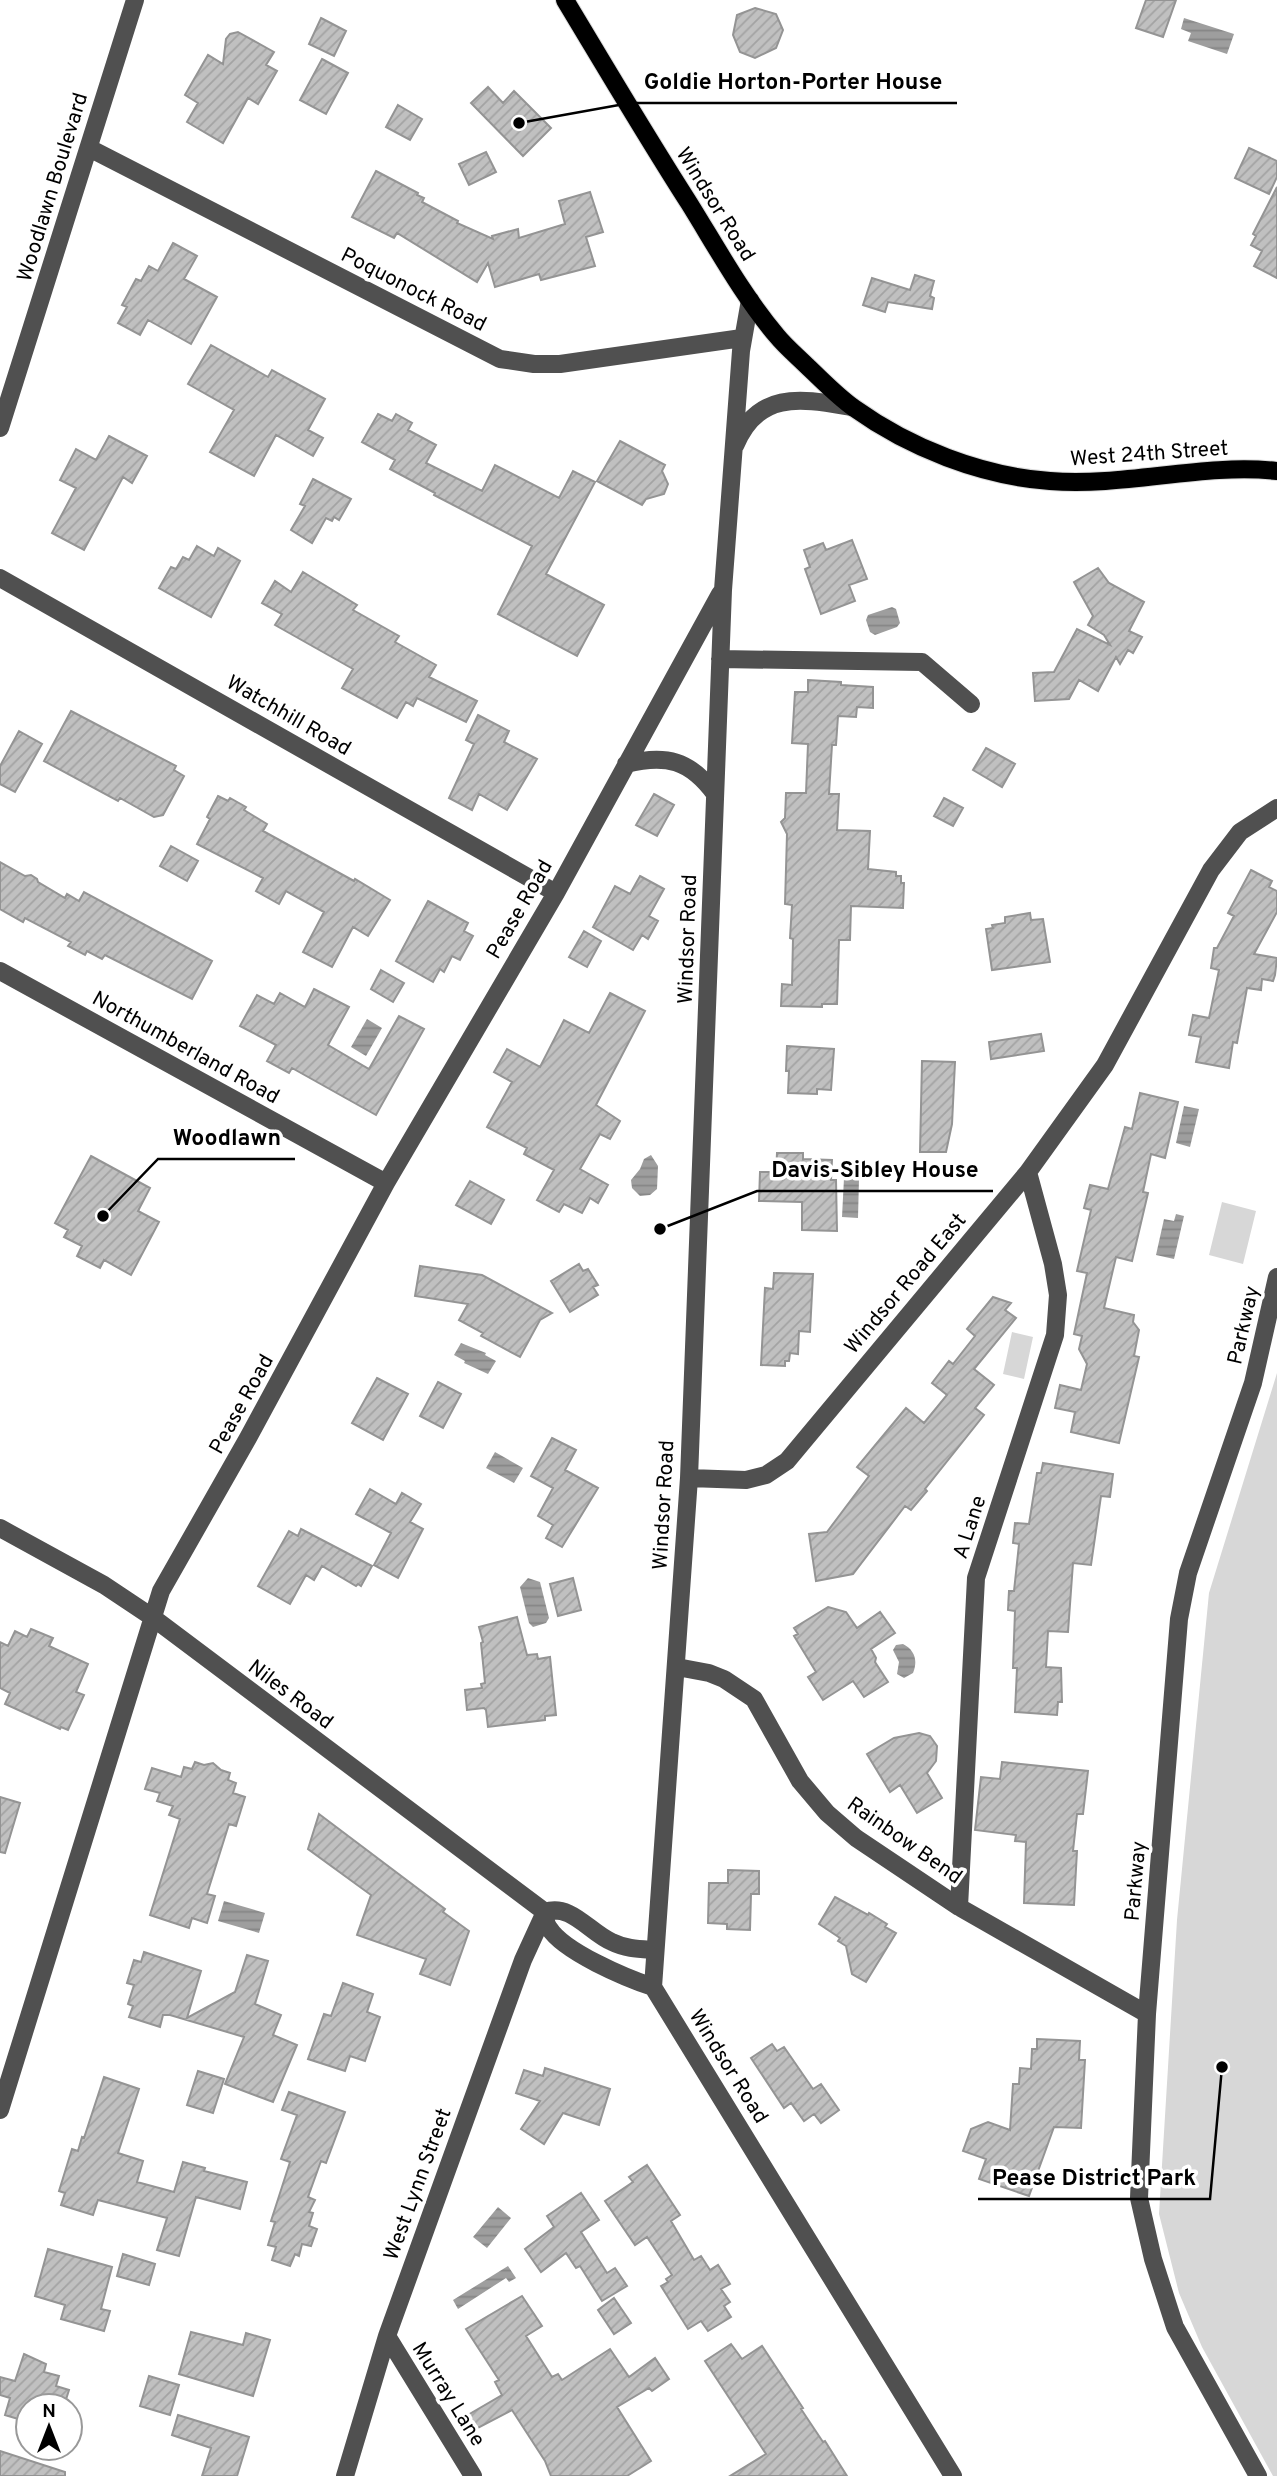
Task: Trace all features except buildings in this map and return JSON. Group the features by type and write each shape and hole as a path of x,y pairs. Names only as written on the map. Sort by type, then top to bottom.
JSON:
{"main road":[{"name":"Windsor Road","path":"565,0 646,136 750,300"},
{"name":"West 24th Street","path":"750,300 777,337 852,407 902,439 947,458 996,472 1049,481 1098,482 1253,468 1277,471"}],"street":[{"name":"Woodlawn Boulevard","path":"0,428 135,0"},
{"name":"Poquonock Road","path":"89,148 500,359 534,364 560,364 742,338"},
{"name":"Windsor Road","path":"750,300 742,338 723,590 689,1478 653,1987 953,2476"},
{"name":"Windsor Road","path":"732,453 740,433 768,407 787,400 805,399 852,407"},
{"name":"Watchhill Road","path":"0,578 556,892"},
{"name":"Pease Road","path":"0,2110 161,1591 248,1438 386,1183 556,892 723,590"},
{"path":"720,659 922,662 971,704"},
{"path":"626,764 648,759 668,759 688,767 704,778 715,794"},
{"name":"Windsor Road East","path":"689,1478 746,1480 766,1475 788,1461 1028,1172 1105,1065 1211,870 1240,832 1277,808"},
{"name":"Northumberland Road","path":"0,971 386,1183"},
{"name":"A Lane","path":"959,1907 976,1578 1055,1335 1058,1296 1053,1264 1028,1172"},
{"name":"Parkway","path":"1258,2476 1175,2327 1153,2259 1139,2198 1147,2014 1179,1619 1188,1573 1253,1384 1277,1277"},
{"name":"Niles Road","path":"0,1528 104,1585 152,1617 545,1912 549,1928 565,1942 608,1969 653,1987"},
{"name":"Rainbow Bend","path":"677,1667 709,1673 724,1679 754,1699 800,1781 827,1813 856,1838 959,1907 1147,2014"},
{"name":"Niles Road","path":"545,1912 553,1909 568,1913 617,1945 655,1950"},
{"name":"West Lynn Street","path":"345,2476 387,2336 523,1960 545,1912"},
{"name":"Murray Lane","path":"387,2336 473,2476"}],"shaded area":[{"path":"1184,18 1234,34 1227,54 1188,41 1191,33 1181,29"},
{"path":"892,607 896,609 900,623 897,627 875,635 870,632 866,620 868,615"},
{"path":"367,1019 382,1028 366,1056 351,1047"},
{"path":"1184,1106 1199,1109 1190,1147 1176,1143"},
{"path":"651,1155 658,1166 657,1189 650,1195 640,1196 632,1188 631,1180 644,1159"},
{"path":"844,1178 859,1179 858,1218 842,1217"},
{"path":"1222,1202 1256,1211 1243,1264 1209,1255"},
{"path":"1176,1214 1184,1216 1174,1259 1156,1255 1164,1219 1174,1221"},
{"path":"1012,1332 1033,1337 1024,1379 1003,1374"},
{"path":"461,1343 486,1353 485,1355 496,1361 488,1374 464,1363 465,1361 454,1355"},
{"path":"1277,1373 1277,2476 1273,2476 1202,2347 1179,2293 1159,2214 1177,1920 1209,1593"},
{"path":"495,1452 523,1468 514,1483 486,1468"},
{"path":"528,1578 540,1582 549,1618 546,1623 533,1627 529,1623 520,1587"},
{"path":"903,1644 913,1653 915,1660 913,1673 904,1678 897,1674 899,1662 893,1650 896,1645"},
{"path":"224,1901 265,1913 259,1933 218,1921"},
{"path":"498,2207 511,2218 487,2248 473,2237"},
{"path":"508,2266 516,2278 509,2282 506,2278 458,2309 453,2300"}],"place":[{"name":"Goldie Horton-Porter House","path":"519,123"},
{"name":"Woodlawn","path":"103,1216"},
{"name":"Davis-Sibley House","path":"660,1229"},
{"name":"Pease District Park","path":"1222,2067"}]}
